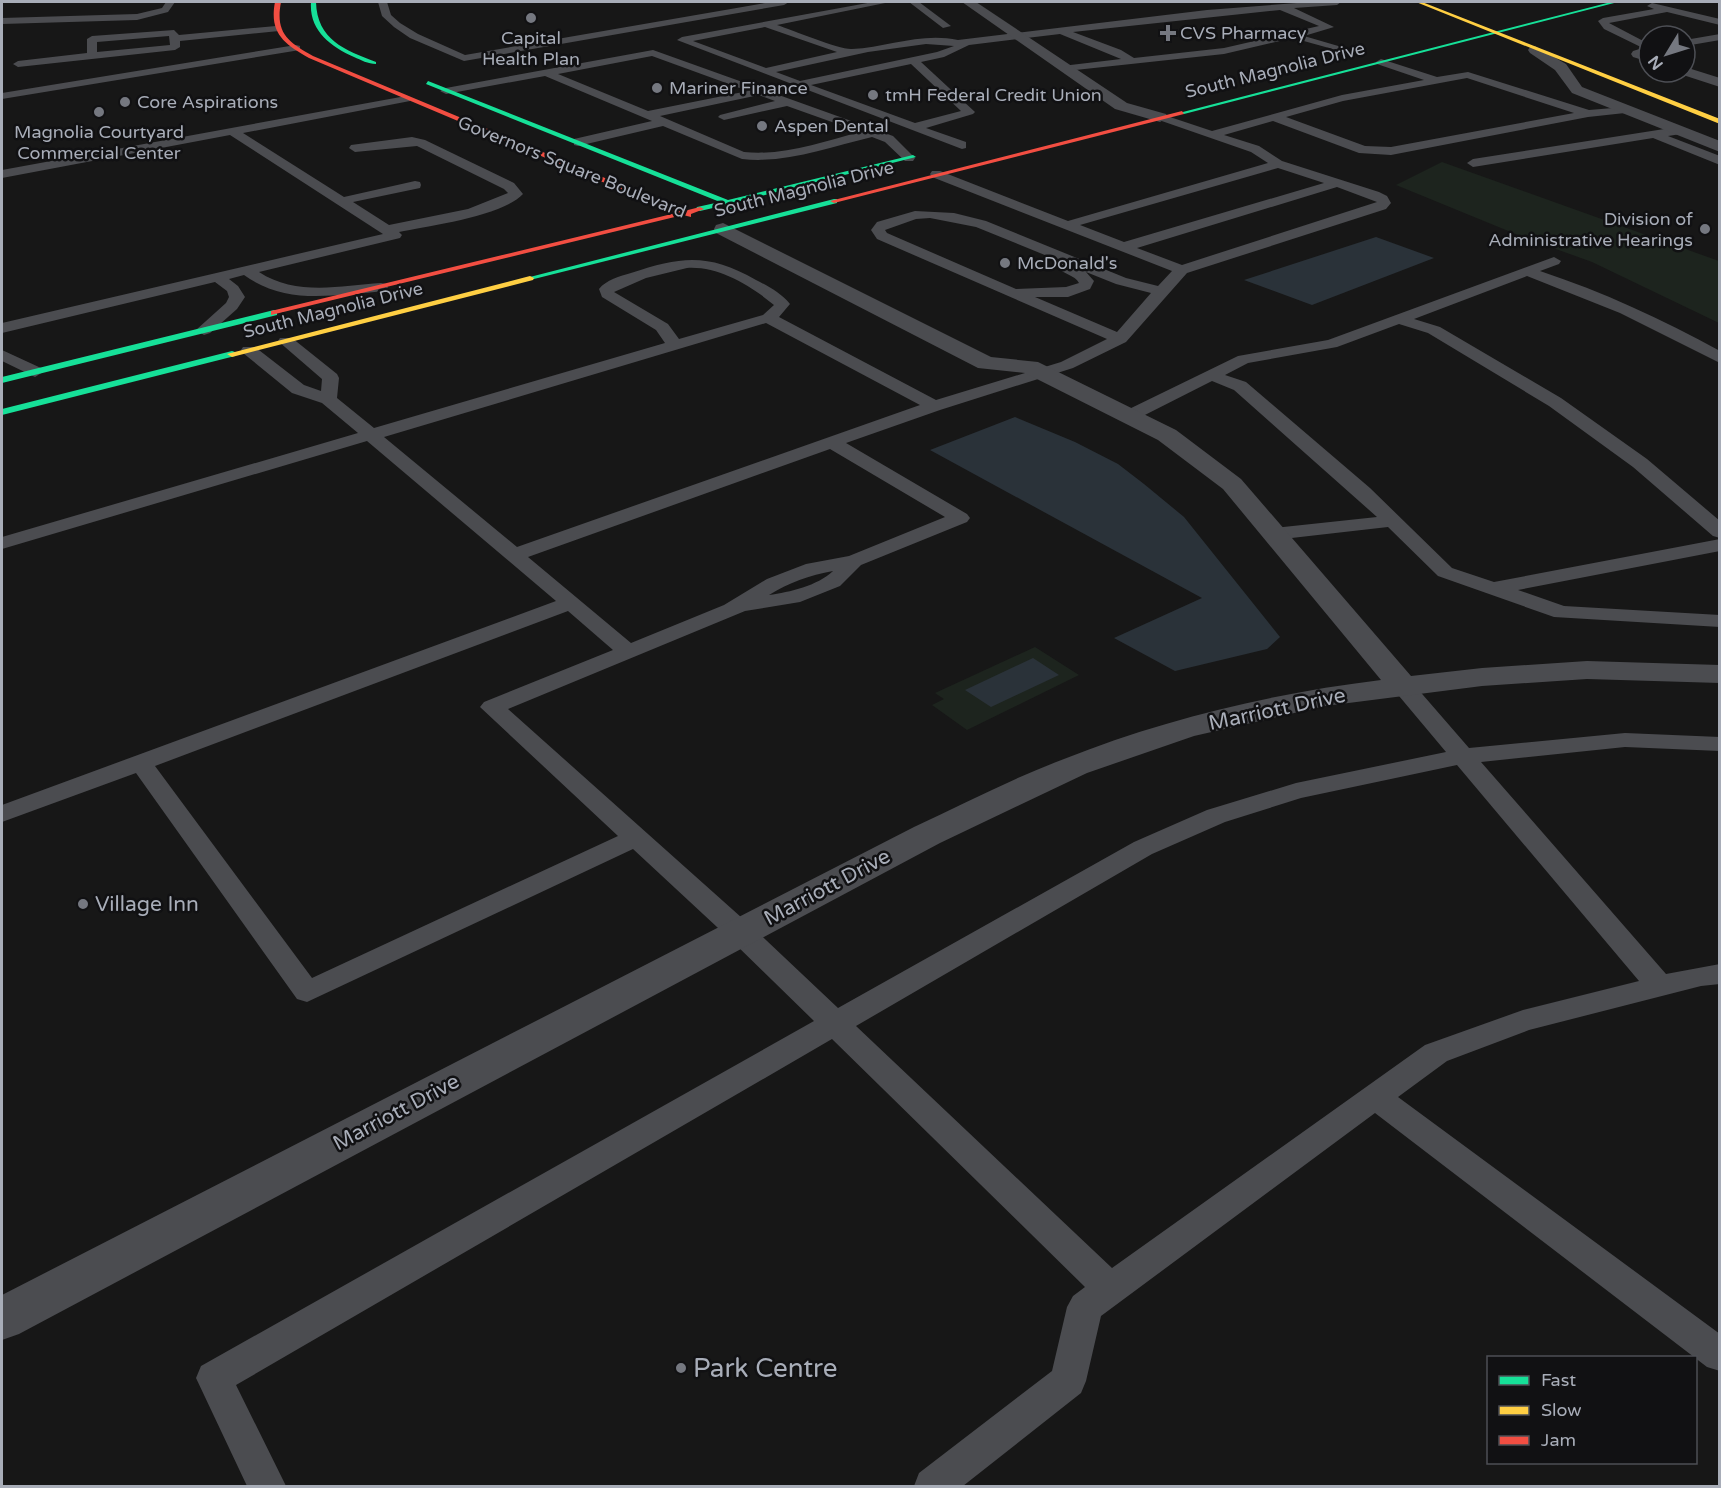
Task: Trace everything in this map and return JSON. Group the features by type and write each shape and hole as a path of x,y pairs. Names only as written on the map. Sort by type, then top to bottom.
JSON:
{"main road":[{"path":"278,2 273,13 276,29 306,26 318,31 350,53 382,66"},
{"path":"306,26 313,2"},
{"path":"1419,2 1719,122"},
{"name":"South Magnolia Drive","path":"2,412 1615,2"},
{"path":"1444,26 1499,16 1542,33"},
{"name":"Governors Square Boulevard","path":"276,29 296,48 333,68 723,229"},
{"name":"South Magnolia Drive","path":"1313,58 1352,49"},
{"name":"Governors Square Boulevard","path":"414,78 727,202 750,222"},
{"path":"406,99 446,91"},
{"path":"1098,111 1143,100"},
{"name":"South Magnolia Drive","path":"2,380 968,143"}],"street":[{"path":"968,2 1121,106 1160,117"},
{"path":"1535,50 1561,67 1577,90 1719,147"},
{"path":"1697,75 1719,83"},
{"name":"Governors Square Boulevard","path":"750,222 818,255"},
{"name":"Governors Square Boulevard","path":"723,229 986,363 1037,370"},
{"name":"Governors Square Boulevard","path":"996,342 1017,352 1037,370 1167,435 1232,484 1402,685"},
{"name":"Marriott Drive","path":"2,1319 927,835 1075,766 1184,729 1324,696 1482,677 1587,670 1719,674"}],"lane":[{"path":"2,21 138,17 165,10 170,2"},
{"path":"383,2 387,15 397,25 414,36 464,58 781,2"},
{"path":"885,2 682,40 915,127 968,143"},
{"path":"914,2 946,26"},
{"path":"765,71 922,41 960,43 1018,34 1337,2"},
{"path":"1640,4 1719,22"},
{"path":"1066,68 1224,51 1329,27 1282,7"},
{"path":"1637,43 1607,27 1603,21 1666,10"},
{"path":"1225,12 1247,20"},
{"path":"649,14 658,24"},
{"path":"1054,18 1076,28"},
{"path":"765,25 852,54"},
{"path":"1269,28 1292,36 1352,49"},
{"path":"175,38 276,29"},
{"path":"1059,30 1117,52 1132,61"},
{"path":"18,64 92,57 175,47 174,33 92,39 92,57"},
{"path":"1697,41 1719,37"},
{"path":"799,84 951,52 964,45 960,43"},
{"path":"2,96 296,48"},
{"path":"446,91 653,53 889,139 909,158"},
{"path":"913,60 969,112 915,127"},
{"path":"1381,62 1459,88"},
{"path":"192,65 206,73"},
{"path":"545,72 753,157 774,156 872,133"},
{"path":"1213,134 1342,98 1468,75 1588,114"},
{"path":"648,115 761,92"},
{"path":"2,174 406,99"},
{"path":"724,117 789,102"},
{"path":"1274,117 1364,150 1390,151 1588,114 1625,110"},
{"path":"1534,113 1555,120"},
{"path":"514,555 1037,370 1093,354 1120,339 1182,270 1381,206 1384,203 1382,199 1374,195 1278,164 1255,149 1160,117"},
{"path":"578,142 664,122"},
{"path":"2,328 395,235 232,131"},
{"path":"1473,163 1677,131"},
{"path":"1652,134 1719,161"},
{"path":"355,148 412,141 421,143 498,180 509,186 516,194 507,201 489,207 387,230"},
{"path":"1067,225 1278,164"},
{"path":"936,174 1182,270"},
{"path":"1124,248 1338,183"},
{"path":"342,201 415,185"},
{"path":"954,217 1007,202"},
{"path":"1120,339 882,236 878,230 882,225 915,215 954,217 981,224 1110,277 1161,291"},
{"path":"954,217 970,228 1064,266 1087,281 1085,286 1079,290 1056,294 1025,293 1000,288"},
{"path":"1129,416 1244,359 1331,344 1554,261"},
{"path":"2,543 768,318 783,304 773,295 710,264 680,265 615,282 606,289 607,294 662,327 675,345"},
{"path":"1000,288 1026,288 1048,284 1062,274 1064,266"},
{"path":"247,270 269,284 283,289 306,291 381,287"},
{"path":"1526,271 1642,317 1719,358"},
{"path":"204,330 232,306 237,297 233,290 218,277"},
{"path":"1027,300 1057,300 1086,296 1102,287 1110,277"},
{"path":"768,318 934,406"},
{"path":"1398,319 1434,330 1555,402 1640,463 1719,532"},
{"path":"286,341 331,378 328,399"},
{"path":"249,350 298,389 328,399 629,652"},
{"path":"2,355 35,372"},
{"path":"1211,375 1240,386 1364,492 1445,572 1562,612 1719,621"},
{"path":"831,442 960,519 854,561 833,582 793,598 742,606 492,707 741,933 1110,1289"},
{"path":"1274,534 1393,521"},
{"path":"1493,589 1719,545"},
{"path":"2,814 570,603"},
{"path":"1402,685 1660,986"},
{"path":"267,1486 214,1378 1143,848 1216,816 1296,791 1463,756 1625,740 1719,744"},
{"path":"140,762 307,992 636,838"},
{"path":"933,1486 1068,1381 1085,1307 1436,1053 1523,1021 1660,986 1719,974"},
{"path":"1376,1097 1719,1355"}],"shaded area":[{"path":"1442,162 1719,261 1719,323 1592,262 1528,239 1396,185"},
{"path":"1376,237 1434,258 1312,305 1244,280"},
{"path":"1015,417 1075,442 1118,464 1184,517 1280,637 1267,649 1175,671 1114,638 1202,598 930,450"},
{"path":"1035,647 1079,675 967,730 932,705 944,699 935,693"},
{"path":"1033,658 1059,675 991,707 965,690"}],"traffic: fast":[{"path":"313,2 313,15 323,34 341,48 374,63"},
{"path":"1182,113 1615,2"},
{"path":"428,83 727,202 732,207"},
{"path":"700,209 913,157"},
{"path":"530,278 834,201"},
{"path":"2,380 274,313"},
{"path":"2,412 232,354"}],"traffic: slow":[{"path":"1419,2 1720,122"},
{"path":"232,354 530,278"}],"traffic: jam":[{"path":"278,2 276,21 282,36 294,47 311,57 688,215"},
{"path":"834,201 1182,113"},
{"path":"274,313 700,209"}],"place":[{"name":"Capital Health Plan","path":"531,18"},
{"name":"CVS Pharmacy","path":"1168,33"},
{"name":"Mariner Finance","path":"657,88"},
{"name":"tmH Federal Credit Union","path":"873,95"},
{"name":"Core Aspirations","path":"125,102"},
{"name":"Magnolia Courtyard Commercial Center","path":"99,112"},
{"name":"Aspen Dental","path":"762,126"},
{"name":"Division of Administrative Hearings","path":"1705,229"},
{"name":"McDonald's","path":"1005,263"},
{"name":"Village Inn","path":"83,904"},
{"name":"Park Centre","path":"681,1368"}]}
